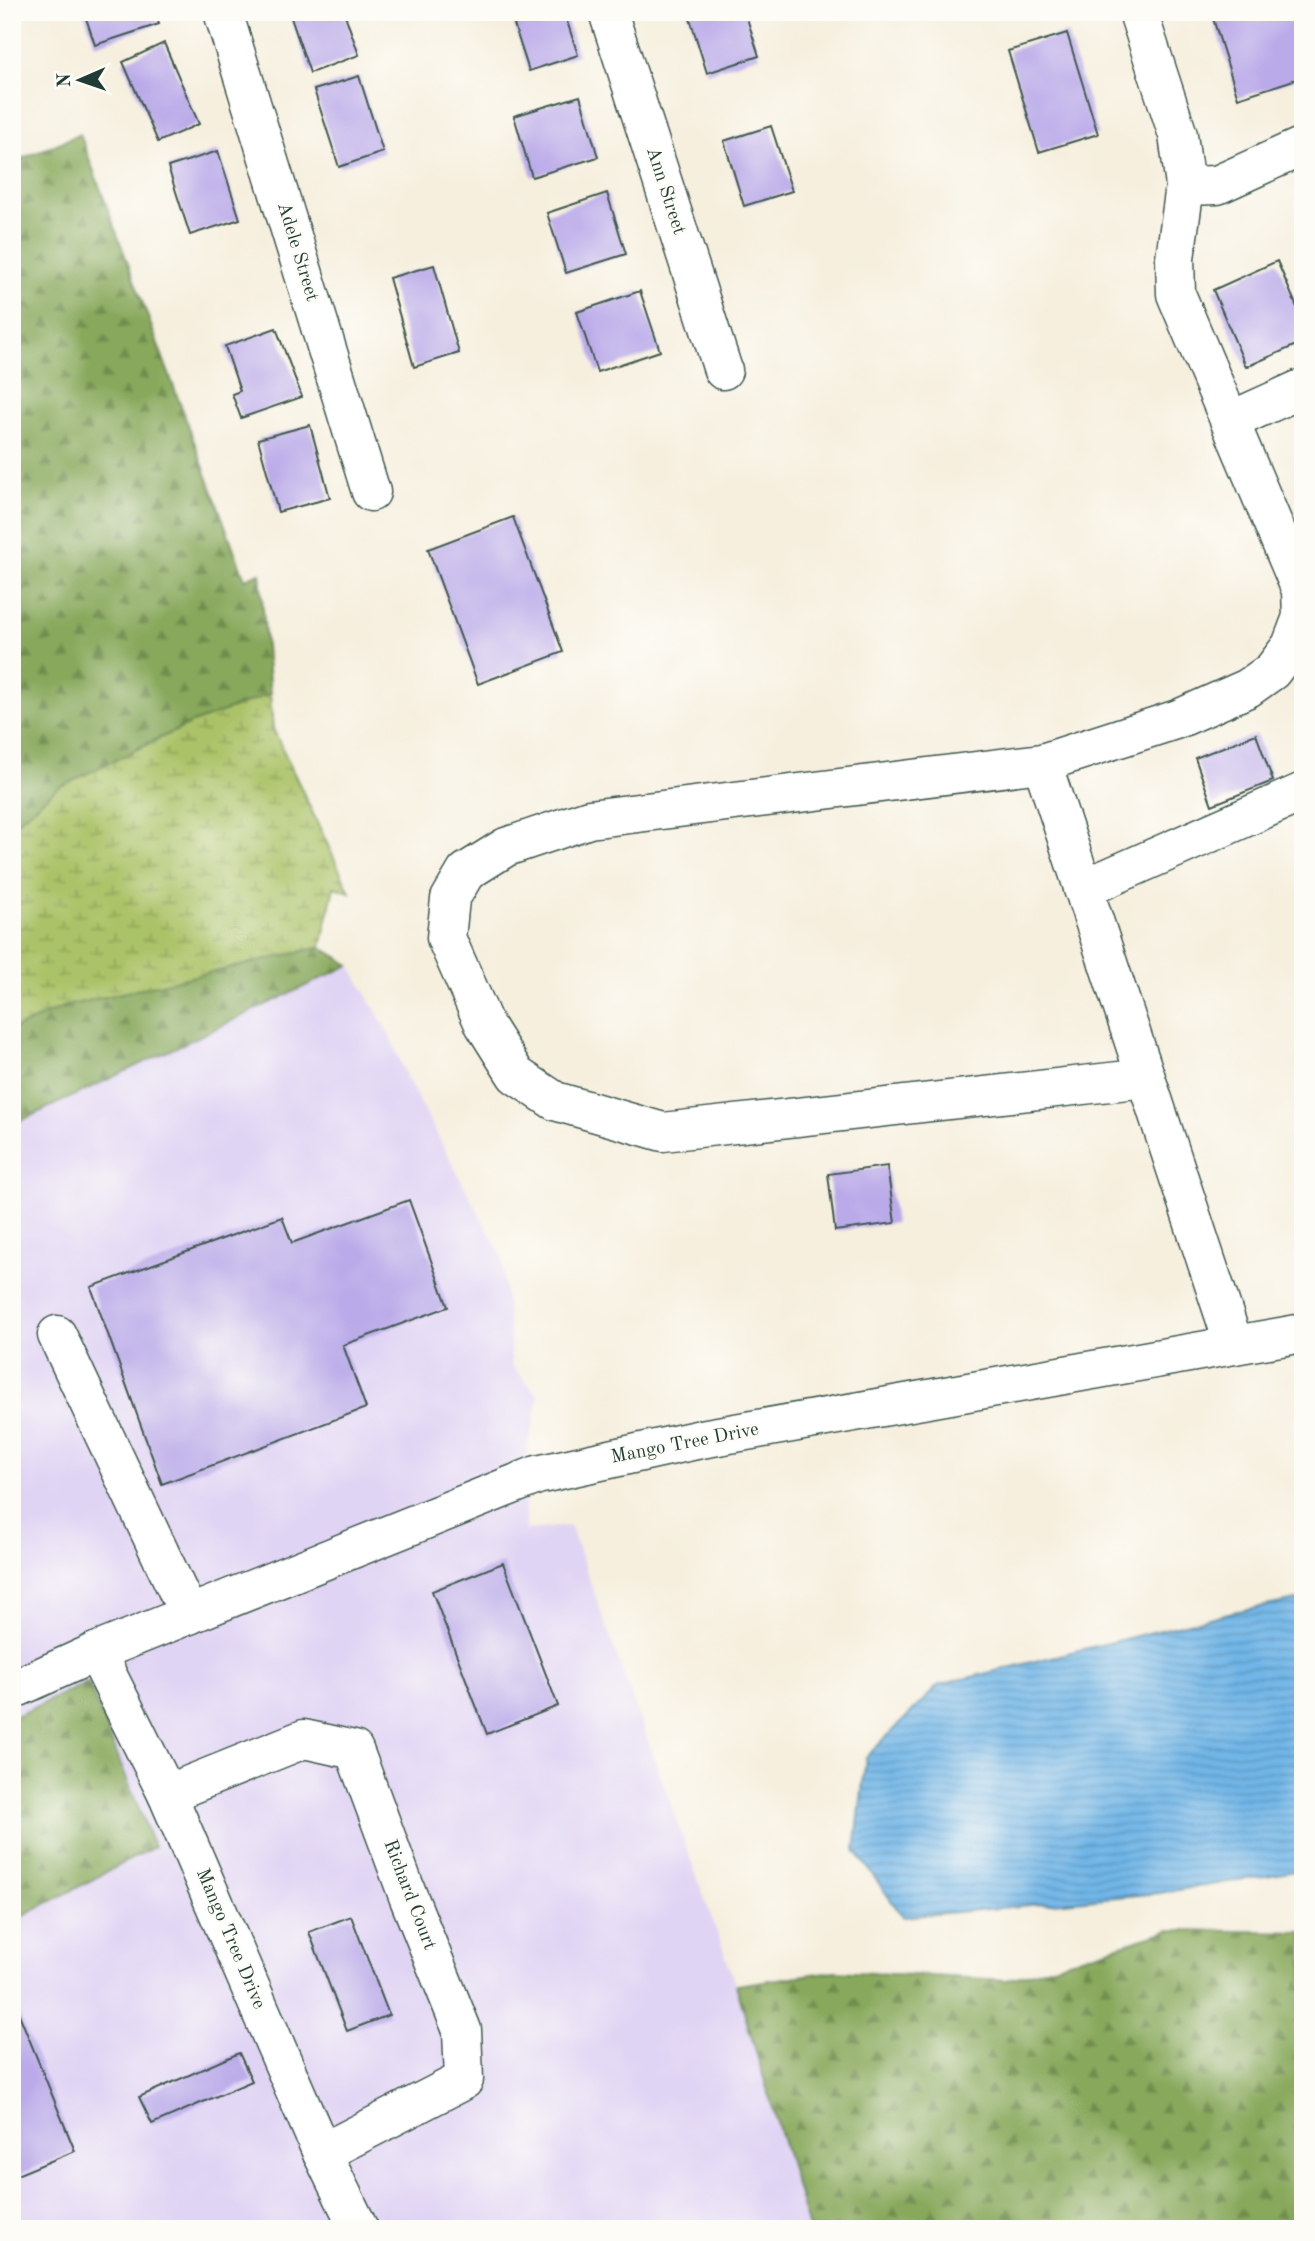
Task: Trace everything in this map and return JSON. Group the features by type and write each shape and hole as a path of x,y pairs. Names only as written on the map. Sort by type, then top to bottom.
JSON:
{"street":[{"name":"Adele Street","path":"223,12 371,492"},
{"name":"Ann Street","path":"608,12 723,370"},
{"path":"1138,12 1178,135 1185,186 1175,258 1176,294 1301,590 1302,617 1291,646 1272,671 1248,688 1178,719 1042,763 589,819 506,847 466,872 450,899 446,938 484,1024 516,1075 555,1101 663,1132 1146,1078"},
{"path":"1185,186 1217,185 1303,146"},
{"path":"1230,421 1303,388"},
{"path":"1042,763 1234,1345"},
{"path":"1083,888 1303,792"},
{"name":"Mango Tree Drive","path":"12,1690 96,1652 537,1475 701,1439 1303,1333"},
{"path":"57,1335 189,1615"},
{"name":"Mango Tree Drive","path":"96,1652 167,1794 322,2153 359,2229"},
{"name":"Richard Court","path":"167,1794 304,1739 354,1750 408,1896 462,2030 464,2080 322,2153"}],"shaded area":[{"path":"350,965 390,1036 407,1078 502,1257 512,1366 539,1396 523,1471 526,1530 570,1526 736,1985 809,2229 12,2229 12,1922 154,1847 88,1682 12,1718 12,1125"}],"green space":[{"path":"80,134 245,579 260,573 270,694 190,724 138,748 12,826 12,163"},
{"path":"270,694 273,729 350,892 334,887 321,947 65,1006 12,1030 12,826 57,788 190,724"},
{"path":"321,947 350,965 12,1125 12,1030 65,1006"},
{"path":"88,1682 154,1847 12,1922 12,1718"},
{"path":"1170,1930 1303,1932 1303,2229 809,2229 736,1985 834,1971 1007,1980"}],"water":[{"path":"1303,1599 1303,1870 1159,1893 903,1917 855,1850 866,1757 939,1685 1233,1612"}],"building":[{"path":"84,12 155,12 159,24 95,45"},
{"path":"289,12 344,12 359,55 310,73"},
{"path":"510,12 564,12 578,55 529,71"},
{"path":"688,12 745,12 759,56 707,73"},
{"path":"1211,12 1295,12 1303,37 1303,77 1238,98"},
{"path":"1067,33 1098,134 1039,152 1008,51"},
{"path":"164,43 199,124 158,142 123,62"},
{"path":"359,76 383,152 339,167 314,90"},
{"path":"580,96 598,157 532,177 514,116"},
{"path":"771,126 792,191 744,206 724,141"},
{"path":"218,151 240,219 190,235 168,167"},
{"path":"607,193 626,254 566,273 547,213"},
{"path":"1277,261 1303,321 1303,342 1246,367 1213,290"},
{"path":"434,265 459,353 414,367 389,278"},
{"path":"640,291 660,351 597,372 577,312"},
{"path":"276,328 302,397 241,418 232,394 240,391 225,346"},
{"path":"310,425 330,498 278,512 258,439"},
{"path":"513,517 563,652 478,684 428,549"},
{"path":"1256,734 1273,781 1212,805 1195,758"},
{"path":"887,1166 895,1223 835,1231 828,1174"},
{"path":"409,1200 448,1307 343,1345 366,1408 162,1484 91,1287 282,1217 292,1243"},
{"path":"503,1563 558,1706 487,1734 432,1591"},
{"path":"351,1916 389,2015 347,2031 309,1932"},
{"path":"12,1997 75,2151 12,2177"},
{"path":"239,2053 252,2081 152,2124 139,2097"}]}
